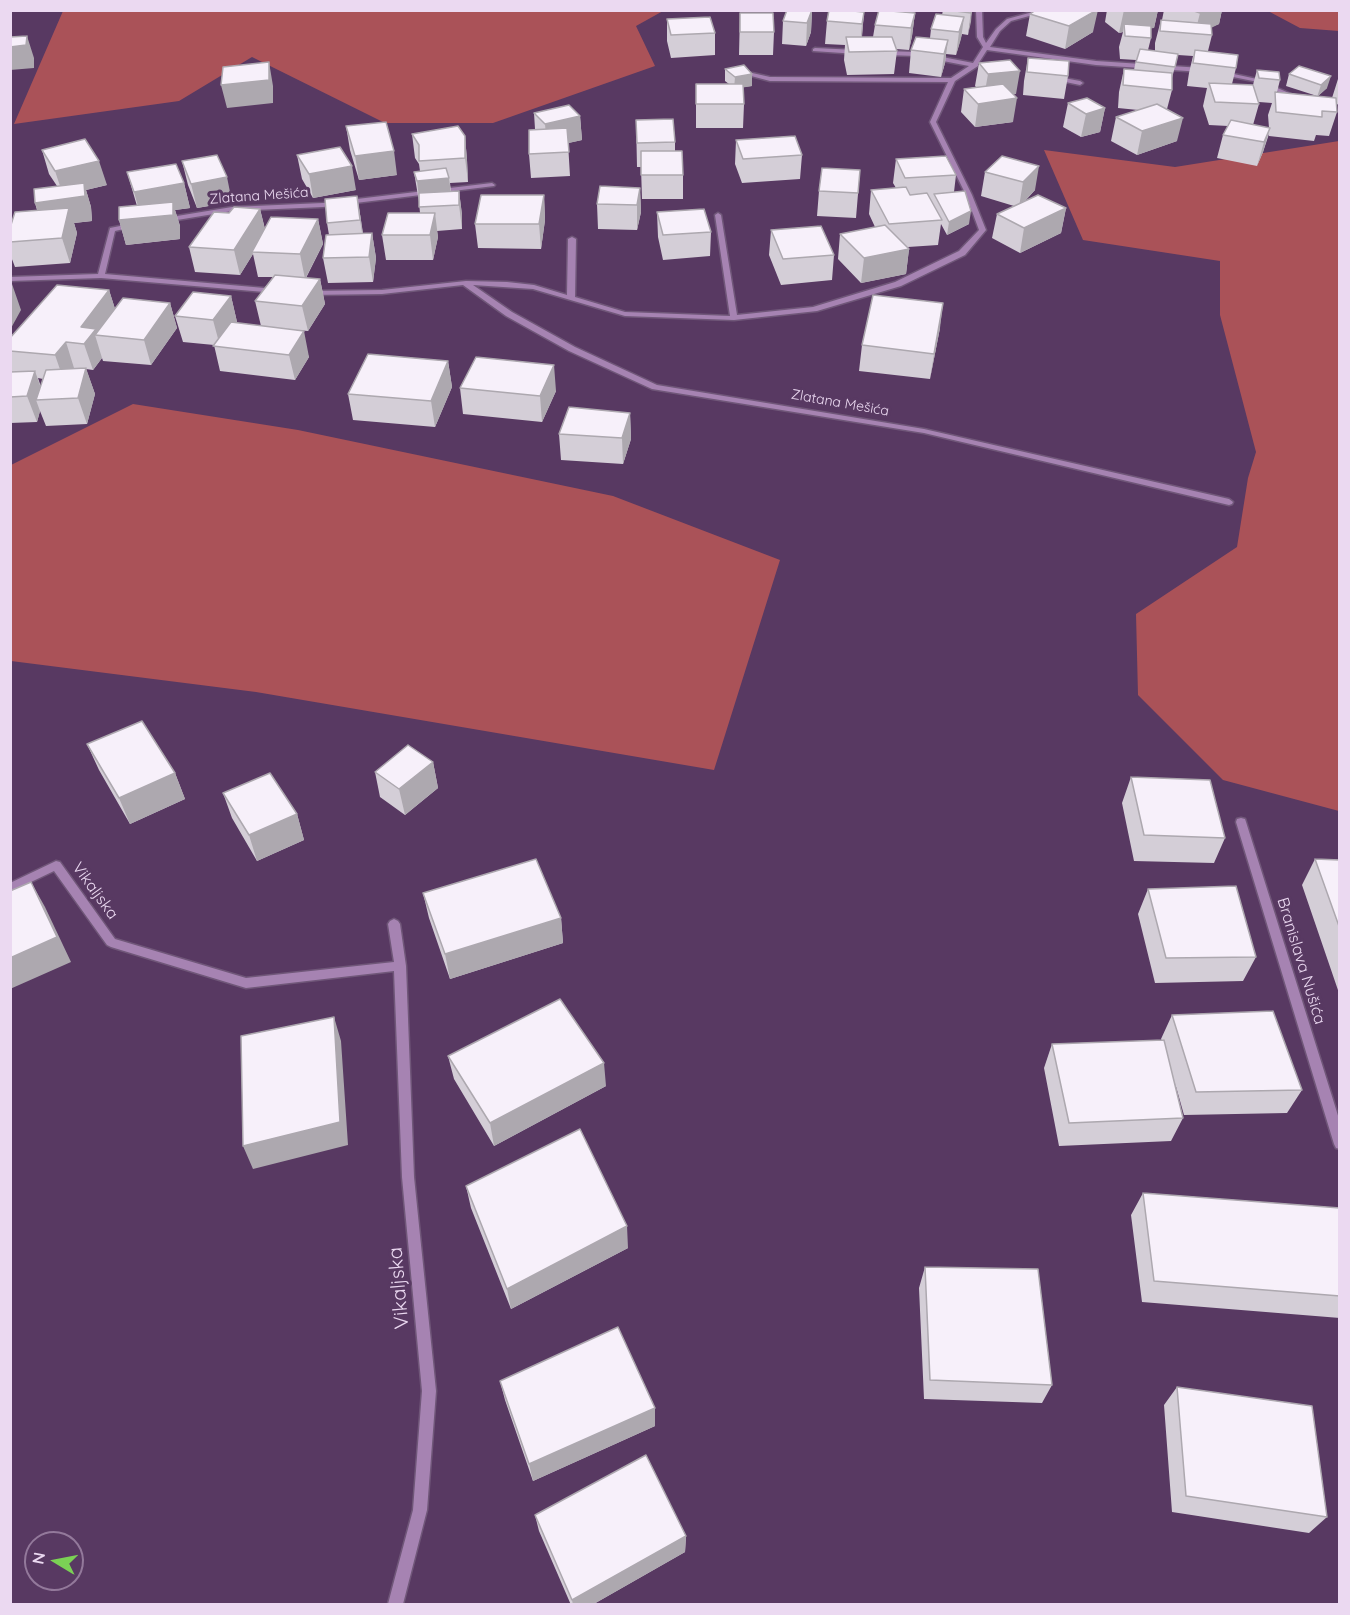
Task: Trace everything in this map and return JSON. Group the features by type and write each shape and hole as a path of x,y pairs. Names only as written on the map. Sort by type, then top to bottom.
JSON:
{"street":[{"path":"979,10 980,37 987,48 1096,63 1206,70"},
{"path":"301,293 382,292 466,284 507,284 534,287 625,314 734,318 814,309 898,284 963,253 983,230 969,195 933,122 952,80 974,65 998,30 1009,20 1049,10"},
{"path":"815,51 861,52"},
{"path":"872,52 917,54 986,67"},
{"path":"728,69 770,79 952,80"},
{"path":"1216,72 1255,80 1281,89 1311,104"},
{"path":"1045,77 1080,82"},
{"name":"Zlatana Mešića","path":"155,221 232,209 322,205 492,185"},
{"path":"718,215 734,318"},
{"path":"101,276 112,229 145,223"},
{"path":"571,299 572,239"},
{"path":"10,279 101,276 289,292"},
{"name":"Zlatana Mešića","path":"466,284 509,314 572,349 656,387 924,431 1229,502"},
{"name":"Branislava Nušića","path":"1241,822 1340,1144"},
{"name":"Vikaljska","path":"10,888 56,865 111,942 246,983 400,966"},
{"name":"Vikaljska","path":"394,924 400,966 408,1177 429,1391 420,1510 396,1605"}],"shaded area":[{"path":"63,11 663,11 636,26 655,66 493,123 385,123 252,57 179,101 14,124"},
{"path":"1268,11 1339,11 1339,31 1300,28"},
{"path":"1339,141 1339,811 1223,780 1138,695 1136,614 1237,547 1248,478 1256,452 1220,315 1220,261 1083,240 1044,150 1175,167"},
{"path":"133,404 298,430 613,496 780,560 714,770 256,692 11,661 11,465"}],"building":[{"path":"787,10 812,10 807,23 783,21"},
{"path":"829,10 864,12 862,24 827,21"},
{"path":"879,10 915,13 911,28 875,25"},
{"path":"948,10 971,10 971,13"},
{"path":"1036,10 1097,10 1069,26 1030,14"},
{"path":"740,13 773,13 774,32 740,32"},
{"path":"936,14 964,17 959,32 931,29"},
{"path":"710,17 715,33 671,35 667,19"},
{"path":"1161,20 1211,24 1212,35 1160,31"},
{"path":"1124,24 1151,26 1151,38 1125,36"},
{"path":"27,36 26,45 10,47 10,37"},
{"path":"846,37 892,37 897,51 849,52"},
{"path":"916,37 948,40 944,54 911,50"},
{"path":"1140,49 1178,54 1175,67 1136,62"},
{"path":"1195,50 1238,55 1236,68 1193,63"},
{"path":"1028,58 1069,61 1068,76 1027,72"},
{"path":"1010,60 1020,71 988,74 979,63"},
{"path":"269,62 269,80 221,85 223,67"},
{"path":"744,65 752,74 735,77 725,69"},
{"path":"1299,66 1331,76 1321,85 1289,74"},
{"path":"1124,69 1172,73 1172,90 1123,85"},
{"path":"1257,70 1279,72 1280,80 1259,78"},
{"path":"1209,83 1253,85 1259,104 1215,102"},
{"path":"696,84 743,84 744,104 696,104"},
{"path":"1003,84 1017,98 978,104 964,89"},
{"path":"1275,92 1336,98 1337,112 1322,111 1322,117 1276,112"},
{"path":"1087,98 1105,108 1086,114 1068,103"},
{"path":"1157,104 1183,118 1142,131 1116,117"},
{"path":"569,105 580,116 545,124 534,113"},
{"path":"673,119 675,142 637,143 636,120"},
{"path":"1231,120 1270,128 1264,142 1223,135"},
{"path":"386,122 394,151 355,156 346,126"},
{"path":"458,126 465,136 465,158 419,161 419,145 412,134"},
{"path":"567,128 569,152 529,154 529,130"},
{"path":"795,136 802,155 743,159 736,140"},
{"path":"85,139 99,161 55,171 42,150"},
{"path":"340,147 352,166 309,174 297,155"},
{"path":"641,151 682,151 683,175 641,175"},
{"path":"217,155 227,177 191,184 182,161"},
{"path":"946,156 956,175 905,178 896,159"},
{"path":"1002,156 1039,166 1023,182 985,172"},
{"path":"176,164 184,183 134,192 127,172"},
{"path":"446,168 449,178 417,181 414,172"},
{"path":"822,168 860,170 858,193 819,191"},
{"path":"84,183 85,196 35,203 34,189"},
{"path":"600,186 640,188 637,205 597,204"},
{"path":"906,187 910,195 927,193 942,220 889,224 871,190"},
{"path":"459,191 459,205 419,207 419,193"},
{"path":"965,191 971,211 949,222 934,194"},
{"path":"481,195 544,195 539,224 475,224"},
{"path":"1038,195 1066,208 1024,228 997,214"},
{"path":"357,196 360,220 327,223 325,199"},
{"path":"173,202 173,215 119,220 119,207"},
{"path":"234,207 260,209 234,250 189,247 214,212 229,213"},
{"path":"69,208 62,238 10,242 10,228 15,212"},
{"path":"704,209 711,232 663,235 657,212"},
{"path":"388,213 435,213 430,235 382,235"},
{"path":"271,217 318,219 300,254 252,252"},
{"path":"885,225 909,249 864,258 840,234"},
{"path":"821,226 834,255 783,259 771,230"},
{"path":"372,233 369,257 323,258 326,235"},
{"path":"275,275 320,279 302,306 255,301"},
{"path":"57,285 109,290 81,327 96,329 84,344 66,342 55,355 10,351 10,338"},
{"path":"193,292 231,296 213,320 175,316"},
{"path":"873,295 943,303 934,354 862,345"},
{"path":"123,298 170,303 144,340 95,335"},
{"path":"231,322 304,331 289,355 213,346"},
{"path":"368,354 448,361 431,401 348,394"},
{"path":"476,357 554,365 540,396 460,388"},
{"path":"86,368 78,398 36,400 46,370"},
{"path":"35,371 27,396 10,397 10,372"},
{"path":"569,407 630,413 622,438 559,434"},
{"path":"142,721 175,773 119,798 87,744"},
{"path":"408,745 433,762 399,789 375,772"},
{"path":"270,773 297,814 249,835 223,793"},
{"path":"1131,777 1210,780 1225,838 1144,835"},
{"path":"536,859 561,918 445,954 423,893"},
{"path":"1315,859 1340,860 1340,929"},
{"path":"31,882 57,937 10,958 10,891"},
{"path":"1236,886 1256,957 1166,958 1148,889"},
{"path":"560,999 604,1063 490,1123 448,1056"},
{"path":"1273,1011 1302,1090 1196,1092 1172,1015"},
{"path":"334,1017 340,1122 243,1146 241,1036"},
{"path":"1164,1040 1183,1118 1069,1123 1052,1044"},
{"path":"580,1129 627,1226 507,1289 466,1186"},
{"path":"1143,1193 1340,1208 1340,1296 1154,1281"},
{"path":"925,1267 1038,1269 1052,1385 930,1380"},
{"path":"618,1327 655,1408 529,1464 500,1381"},
{"path":"1177,1387 1312,1406 1327,1517 1186,1496"},
{"path":"646,1455 686,1536 572,1600 535,1515"}]}
